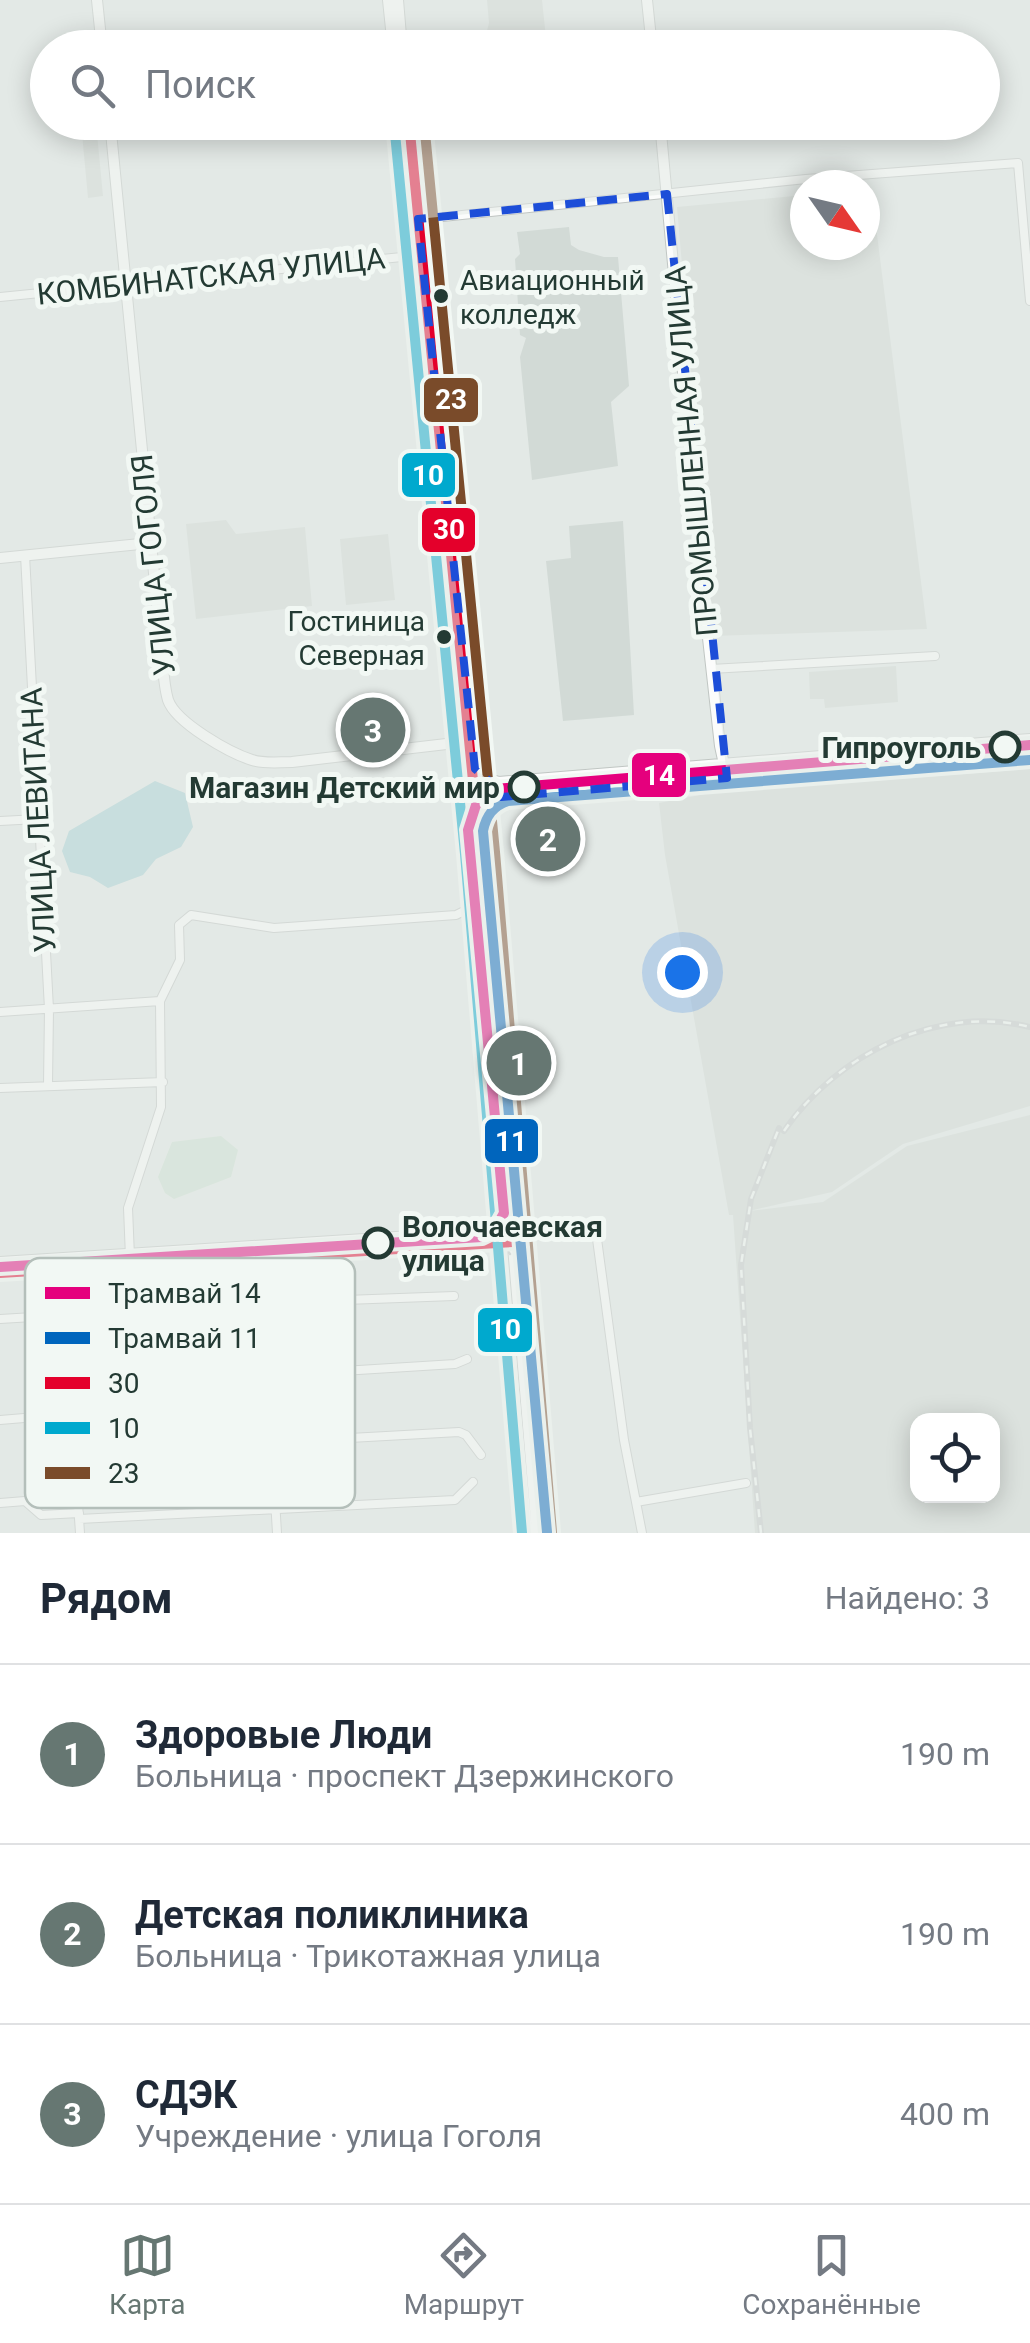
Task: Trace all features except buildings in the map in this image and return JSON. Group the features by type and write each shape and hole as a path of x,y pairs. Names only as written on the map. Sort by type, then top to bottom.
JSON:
{"main road":[{"path":"97,0 100,30"},
{"path":"388,0 391,30"},
{"path":"398,0 400,30"},
{"path":"647,0 650,30"},
{"name":"УЛИЦА ГОГОЛЯ","path":"112,140 150,543 168,700 174,711 202,734 249,759 265,762 455,743"},
{"path":"402,140 413,220"},
{"path":"410,140 455,743 470,908 509,1236 527,1533"},
{"name":"ПРОМЫШЛЕННАЯ УЛИЦА","path":"662,140 711,669 728,778"},
{"path":"416,255 477,825 537,1533"},
{"path":"0,558 150,543"},
{"path":"470,758 475,770 499,782 1030,739"},
{"path":"457,761 472,784 501,797 1030,754"},
{"path":"463,830 474,802 499,782"},
{"path":"477,825 485,807 501,797"},
{"path":"261,1252 483,1244 509,1236"},
{"path":"174,1258 509,1236"},
{"path":"0,1262 25,1263"},
{"path":"0,1273 25,1270"}],"street":[{"path":"413,220 1018,164 1030,301"},
{"name":"КОМБИНАТСКАЯ УЛИЦА","path":"0,297 416,255"},
{"name":"УЛИЦА ЛЕВИТАНА","path":"25,555 48,1008 48,1085"},
{"path":"711,669 935,656"},
{"path":"0,821 38,819"},
{"path":"130,1258 128,1208 157,1126 162,1082 160,1000 180,960 179,925 191,916 274,928 456,914 470,908"},
{"path":"0,1012 160,1000"},
{"path":"0,1088 162,1082"},
{"path":"509,1236 586,1228 598,1239 623,1432 642,1533"},
{"path":"261,1252 261,1258"},
{"path":"355,1300 454,1296"},
{"path":"0,1319 25,1317"},
{"path":"355,1369 455,1364 467,1359"},
{"path":"0,1420 25,1418"},
{"path":"355,1437 459,1432 481,1454"},
{"path":"355,1504 455,1500 473,1482"},
{"path":"636,1502 746,1483"},
{"path":"0,1503 25,1501"},
{"path":"33,1508 40,1514 79,1516 275,1508 277,1533"},
{"path":"79,1508 80,1533"}],"highlighted area":[{"path":"667,194 727,778 501,797 484,792 493,784 475,769 418,219"}],"shaded area":[{"path":"487,0 542,0 545,30 487,30"},
{"path":"83,140 98,140 103,196 88,198"},
{"path":"790,196 790,260 880,258 927,629 714,636 677,207"},
{"path":"569,227 571,245 579,250 618,257 629,386 611,402 618,466 532,480 520,357 526,338 520,335 517,232"},
{"path":"226,520 236,534 305,527 312,606 196,619 186,524"},
{"path":"623,521 634,715 563,721 546,561 571,558 569,526"},
{"path":"388,534 395,600 346,605 340,539"},
{"path":"896,666 898,702 825,708 824,699 810,699 809,672"},
{"path":"1030,769 1030,1106 903,1144 832,1192 749,1211 823,1202 907,1146 1030,1115 1030,1533 755,1533 733,1215 729,1215 659,803 710,793"}],"green space":[{"path":"221,1136 238,1150 231,1177 174,1199 165,1193 158,1177 172,1142"}],"water":[{"path":"155,781 185,793 193,827 181,847 156,859 143,875 108,888 90,877 70,872 62,851 69,831"}],"tram line":[{"name":"14","path":"145,1258 482,1237 494,1231 504,1213 468,830 476,805 494,789 1030,745"},
{"name":"11","path":"547,1532 483,831 488,816 508,801 1030,760"},
{"path":"482,1237 501,1243 510,1254"},
{"name":"14","path":"0,1267 25,1265"}],"railway":[{"path":"784,1131 832,1079 892,1042 925,1029 960,1023 1030,1027"},
{"path":"761,1533 750,1428 741,1265 751,1199 779,1128"}],"transit line":[{"name":"10","path":"396,140 465,854 522,1533"},
{"name":"30","path":"248,1258 513,1242 480,853 411,140"},
{"name":"23","path":"426,140 495,852 552,1532"},
{"name":"30","path":"0,1273 25,1271"}],"place":[{"name":"Авиационный колледж","path":"441,296"},
{"name":"Гостиница Северная","path":"444,637"},
{"name":"СДЭК","path":"373,730"},
{"name":"Гипроуголь","path":"1005,747"},
{"name":"Магазин Детский мир","path":"524,787"},
{"name":"Детская поликлиника","path":"548,839"},
{"name":"Здоровые Люди","path":"519,1063"},
{"name":"Волочаевская улица","path":"378,1243"}]}
